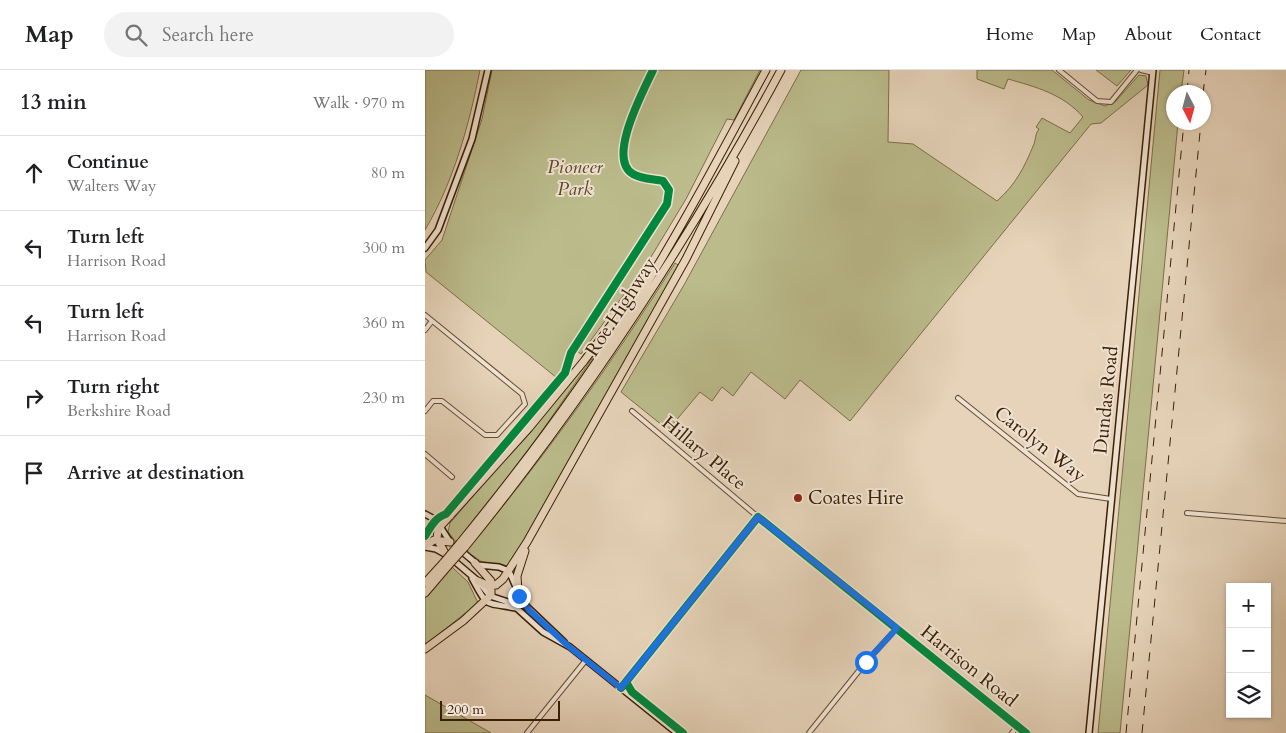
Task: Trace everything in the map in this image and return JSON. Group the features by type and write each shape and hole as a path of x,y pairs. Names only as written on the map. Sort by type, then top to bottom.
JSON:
{"highway":[{"name":"Roe Highway","path":"463,545 547,433 604,350 661,259 766,70"},
{"name":"Roe Highway","path":"425,584 463,545 533,460 610,353 669,264 751,126 781,70"},
{"path":"493,586 501,581 509,571 527,542 719,197 751,126"},
{"path":"445,553 437,539 437,532 440,527 508,454 562,388 661,259"},
{"path":"437,520 452,515"},
{"path":"425,546 437,539 450,542"},
{"path":"518,592 517,576 527,542"},
{"name":"Roe Highway","path":"425,593 446,564"},
{"path":"425,649 489,601 493,586 489,578 475,564"},
{"path":"478,581 493,586"}],"main road":[{"path":"425,248 438,230 472,139 488,70"},
{"name":"Dundas Road","path":"1089,733 1153,72"},
{"path":"425,514 437,520 450,542 475,564 502,567 509,571 515,580 518,592 529,610 567,645 677,733"},
{"path":"425,546 445,553 469,573 478,581 489,601"},
{"path":"469,573 489,601 516,608"},
{"path":"489,601 507,601 543,632 567,645"}],"street":[{"path":"1059,70 1097,101 1111,102 1139,70 1153,72"},
{"path":"425,315 523,394 525,404 497,435 491,436 485,435 442,401 433,401 425,411"},
{"path":"425,330 432,321"},
{"name":"Carolyn Way","path":"958,398 1078,494 1111,500"},
{"name":"Hillary Place","path":"632,411 758,517"},
{"path":"425,454 452,477"},
{"path":"1187,513 1286,521"},
{"path":"621,688 758,517"},
{"name":"Harrison Road","path":"758,517 1026,733"},
{"path":"809,733 866,662 897,628"},
{"path":"527,733 586,660"},
{"path":"1012,733 1018,726"}],"green space":[{"path":"425,70 480,70 459,152 444,192 425,230"},
{"name":"Pioneer Park","path":"492,70 760,70 734,120 727,119 686,199 651,257 581,354 572,347 566,365 557,378 426,272 425,260 442,240 482,119"},
{"path":"801,70 889,70 888,142 913,144 997,201 1014,182 1023,168 1039,129 1036,127 1042,118 1070,133 1083,117 1067,102 1049,92 1008,79 1004,89 977,79 977,70 1052,70 1089,100 1105,106 1116,101 1139,75 1146,76 1148,85 1101,123 1091,124 850,421 800,380 785,399 751,372 733,396 722,387 712,401 700,392 668,430 621,392 684,285"},
{"path":"1096,70 1131,70 1117,86"},
{"path":"1160,70 1184,70 1182,85 1166,85 1166,130 1177,130 1120,733 1098,733"},
{"path":"675,263 680,266 509,566 482,562 466,551 495,517 576,410 627,337"},
{"path":"616,324 533,444 456,542 448,532 450,523 567,387"},
{"path":"452,567 468,582 478,603 425,645 425,598"},
{"path":"425,695 491,733 425,733"}],"railway":[{"path":"1188,85 1189,70"},
{"path":"1204,85 1206,70"},
{"path":"1126,733 1183,130"},
{"path":"1142,733 1200,130"}],"cycle path":[{"path":"425,536 434,522 446,514 565,373 571,353 667,204 669,190 663,181 633,174 626,166 623,154 630,124 653,70"},
{"path":"621,688 758,517 1026,733"},
{"path":"626,682 632,692 683,733"}],"place":[{"name":"Coates Hire","path":"798,498"}],"route":[{"path":"519,596 529,610 567,645 621,688 758,517 897,628 866,662"}]}
